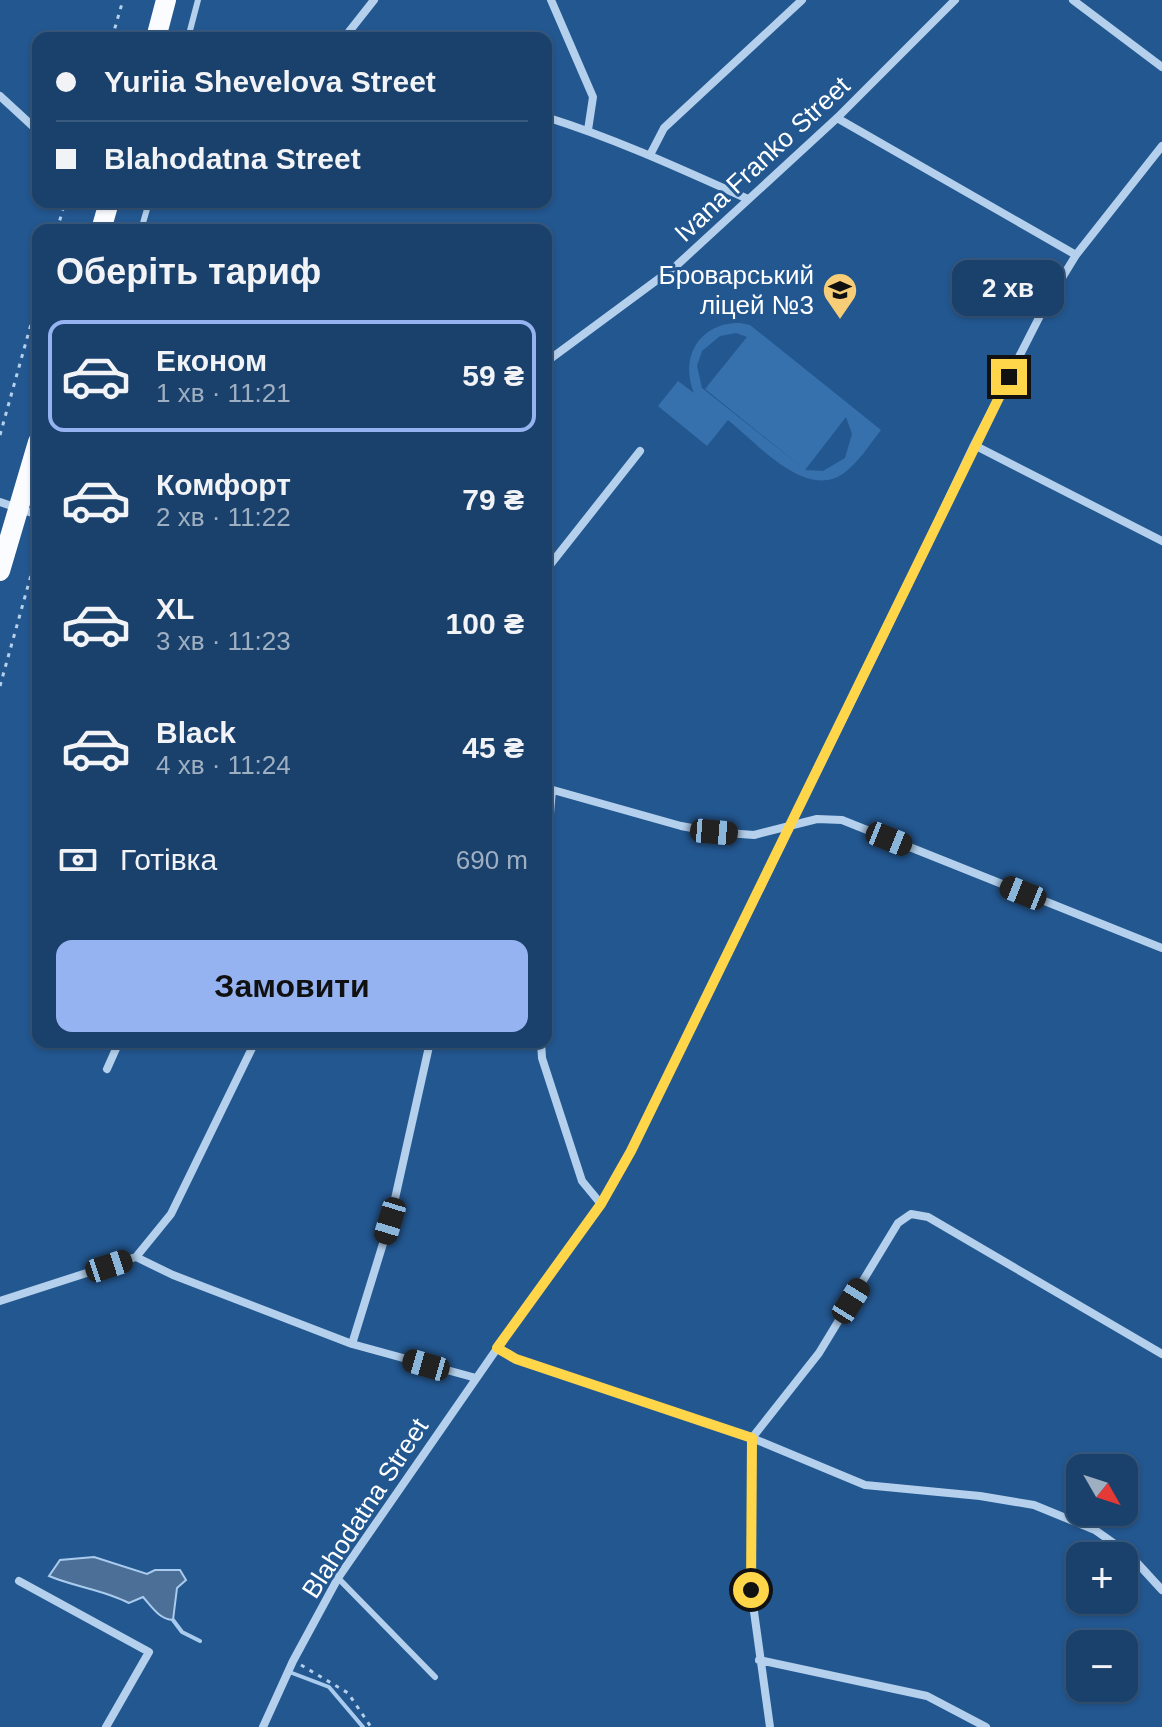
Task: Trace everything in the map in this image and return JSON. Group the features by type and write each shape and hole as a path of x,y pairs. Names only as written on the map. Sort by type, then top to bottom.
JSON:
{"main road":[{"path":"158,32 166,0"},
{"path":"0,571 9,505 32,455"}],"street":[{"path":"349,32 374,0"},
{"path":"551,0 593,97 588,130"},
{"path":"650,155 664,128 802,0"},
{"name":"Ivana Franko Street","path":"552,358 676,266 837,118 955,0"},
{"path":"1073,0 1162,67"},
{"path":"0,96 32,125"},
{"path":"837,118 1076,255"},
{"path":"552,119 650,155 748,199"},
{"name":"Blahodatna Street","path":"263,1727 293,1661 338,1578 601,1204 631,1151 974,445 1046,304 1076,255 1162,146"},
{"path":"974,445 1162,541"},
{"path":"552,562 640,451"},
{"path":"9,505 32,513"},
{"path":"552,790 703,830 754,835 817,819 842,820 1162,948"},
{"path":"107,1069 116,1048"},
{"path":"0,1301 136,1257 171,1214 252,1048"},
{"path":"352,1344 390,1221 429,1048"},
{"path":"541,1048 582,1181 601,1204"},
{"path":"770,1727 750,1578 752,1438 819,1353 898,1223 911,1214 928,1217 1162,1354"},
{"path":"136,1257 173,1275 352,1344 476,1378"},
{"path":"497,1348 516,1359 752,1438 865,1485 980,1496 1034,1505 1095,1530 1129,1554 1162,1590"},
{"path":"19,1581 149,1652 106,1727"},
{"path":"759,1660 927,1696 986,1727"}],"lane":[{"path":"190,32 198,0"},
{"path":"338,1578 435,1677"}],"path":[{"path":"114,32 123,0"},
{"path":"0,435 32,320"},
{"path":"0,686 32,571"},
{"path":"293,1661 348,1693 371,1727"}],"shaded area":[{"path":"726,324 750,325 881,430 849,469 829,480 798,475 767,454 728,420 707,446 658,406 678,381 694,393 689,367 696,344 714,328","holes":["736,333 747,337 705,389 804,469 702,388 697,366 702,351 720,336","846,417 852,434 845,458 823,471 805,470"]},
{"path":"94,1557 147,1574 155,1570 180,1570 186,1580 177,1588 173,1620 160,1615 143,1597 129,1603 49,1576 60,1560"}],"waterway":[{"path":"173,1620 182,1632 200,1641"},
{"path":"292,1673 329,1687 363,1727"}],"place":[{"name":"Броварський ліцей №3","path":"840,321"}],"route":[{"path":"751,1590 752,1438 516,1359 497,1348 601,1204 631,1151 1009,377"}]}
